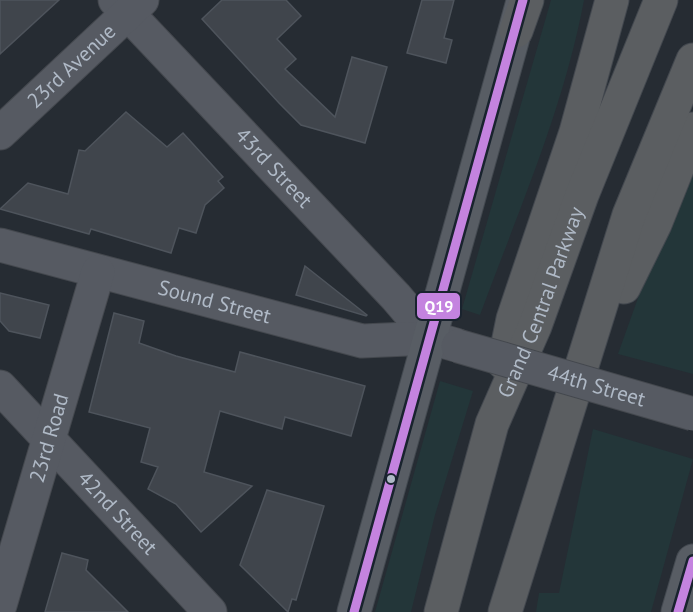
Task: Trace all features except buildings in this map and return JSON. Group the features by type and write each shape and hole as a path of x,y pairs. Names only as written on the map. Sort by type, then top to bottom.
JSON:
{"highway":[{"path":"492,424 513,319 576,132 612,0"},
{"name":"Grand Central Parkway","path":"441,612 492,424 535,326 582,195 661,0"},
{"path":"505,612 544,484 583,369 629,215 693,60"},
{"path":"583,369 655,224 693,129"}],"main road":[{"path":"354,612 445,342 522,10"},
{"path":"678,612 693,561"}],"street":[{"name":"23rd Avenue","path":"0,133 128,4"},
{"name":"43rd Street","path":"128,4 396,297 445,342"},
{"name":"Sound Street","path":"0,245 362,341 445,342"},
{"name":"23rd Road","path":"0,605 98,272"},
{"name":"44th Street","path":"445,342 693,414"},
{"name":"42nd Street","path":"0,387 210,612"}],"shaded area":[{"path":"551,0 584,0 565,80 552,120 480,315 462,309"},
{"path":"693,153 693,374 618,354 683,172"},
{"path":"440,381 473,391 435,515 411,612 375,612"},
{"path":"593,429 693,459 651,612 536,612 539,593 559,593"}],"transit line":[{"name":"Q19","path":"354,612 523,0"},
{"name":"Q19","path":"678,612 693,561"}]}
